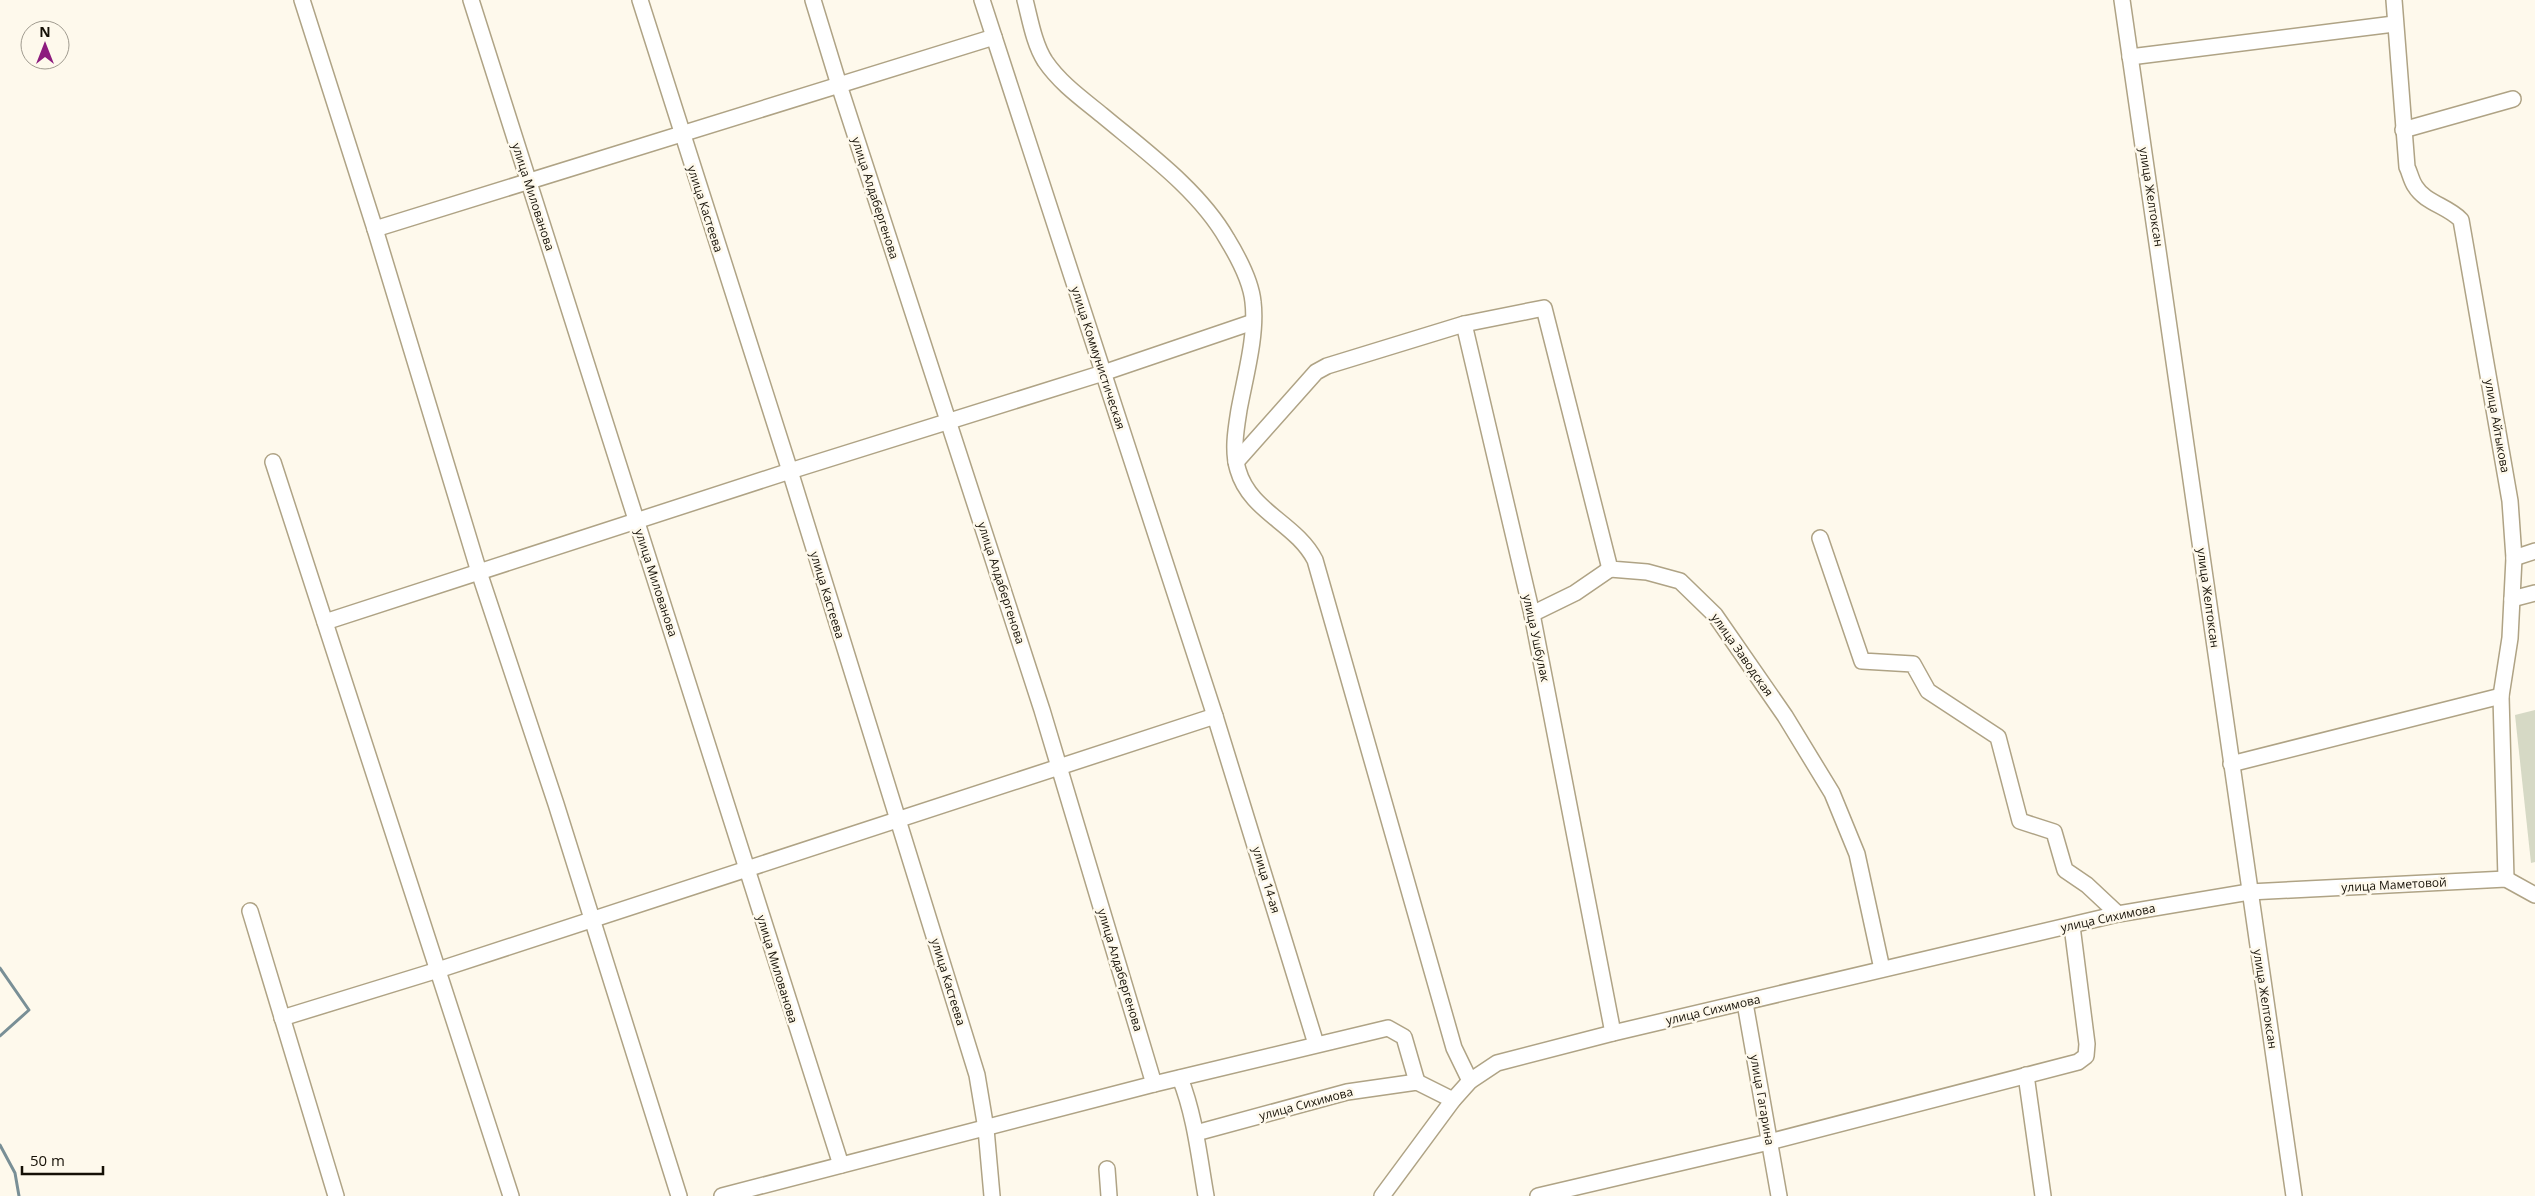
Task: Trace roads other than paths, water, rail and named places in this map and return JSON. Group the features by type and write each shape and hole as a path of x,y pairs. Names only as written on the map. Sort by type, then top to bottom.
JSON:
{"street":[{"path":"302,0 375,229 479,572 679,1196"},
{"name":"улица Милованова","path":"471,0 841,1165"},
{"name":"улица Кастеева","path":"640,0 681,135 790,471 977,1075 986,1129 992,1196"},
{"name":"улица Алдабергенова","path":"813,0 1059,766 1154,1084"},
{"name":"улица Коммунистическая","path":"982,0 1215,716"},
{"path":"1025,0 1031,24 1044,59 1061,82 1166,168 1200,203 1227,238 1247,281 1253,301 1253,322 1236,434 1236,462 1246,490 1258,505 1305,545 1315,560 1454,1048 1470,1081"},
{"name":"улица Желтоксан","path":"2122,0 2294,1196"},
{"name":"улица Айтыкова","path":"2394,0 2394,24 2407,167 2415,187 2428,199 2453,212 2461,220 2510,501 2514,558 2510,638 2501,696 2506,879"},
{"path":"2130,58 2394,24"},
{"path":"375,229 994,37"},
{"path":"2403,130 2513,99"},
{"path":"1236,462 1316,372 1327,366 1464,324 1544,308 1610,569 1575,593 1532,614"},
{"path":"325,622 636,520 1103,373 1253,322"},
{"name":"улица Ушбулак","path":"1464,324 1532,614 1613,1033"},
{"path":"273,462 511,1196"},
{"path":"1820,538 1862,661 1913,664 1928,691 1998,737 2020,821 2054,832 2065,870 2088,885 2118,914"},
{"path":"2514,558 2535,551"},
{"name":"улица Заводская","path":"1610,569 1648,572 1680,581 1715,615 1785,716 1832,793 1857,854 1882,969"},
{"path":"2512,599 2535,593"},
{"path":"2231,764 2501,696"},
{"path":"282,1018 438,970 1215,716"},
{"name":"улица 14-ая","path":"1215,716 1316,1044"},
{"path":"2506,879 2535,895"},
{"name":"улица Маметовой","path":"2249,892 2506,879"},
{"name":"улица Сихимова","path":"1382,1196 1453,1100 1470,1081 1497,1063 1613,1033 2118,914 2249,892"},
{"path":"250,911 336,1196"},
{"path":"1538,1196 1602,1189 1769,1142 2078,1062 2086,1056 2087,1044 2072,926"},
{"name":"улица Гагарина","path":"1745,1003 1779,1196"},
{"path":"722,1196 1154,1084 1388,1028 1404,1037 1417,1082 1453,1100"},
{"path":"2026,1075 2043,1196"},
{"path":"1180,1078 1187,1097 1196,1134 1206,1196"},
{"name":"улица Сихимова","path":"1196,1134 1347,1092 1417,1082"},
{"path":"1107,1170 1110,1196"}],"waterway":[{"path":"0,968 29,1010 0,1036"},
{"path":"0,1145 15,1173 19,1196"}]}
